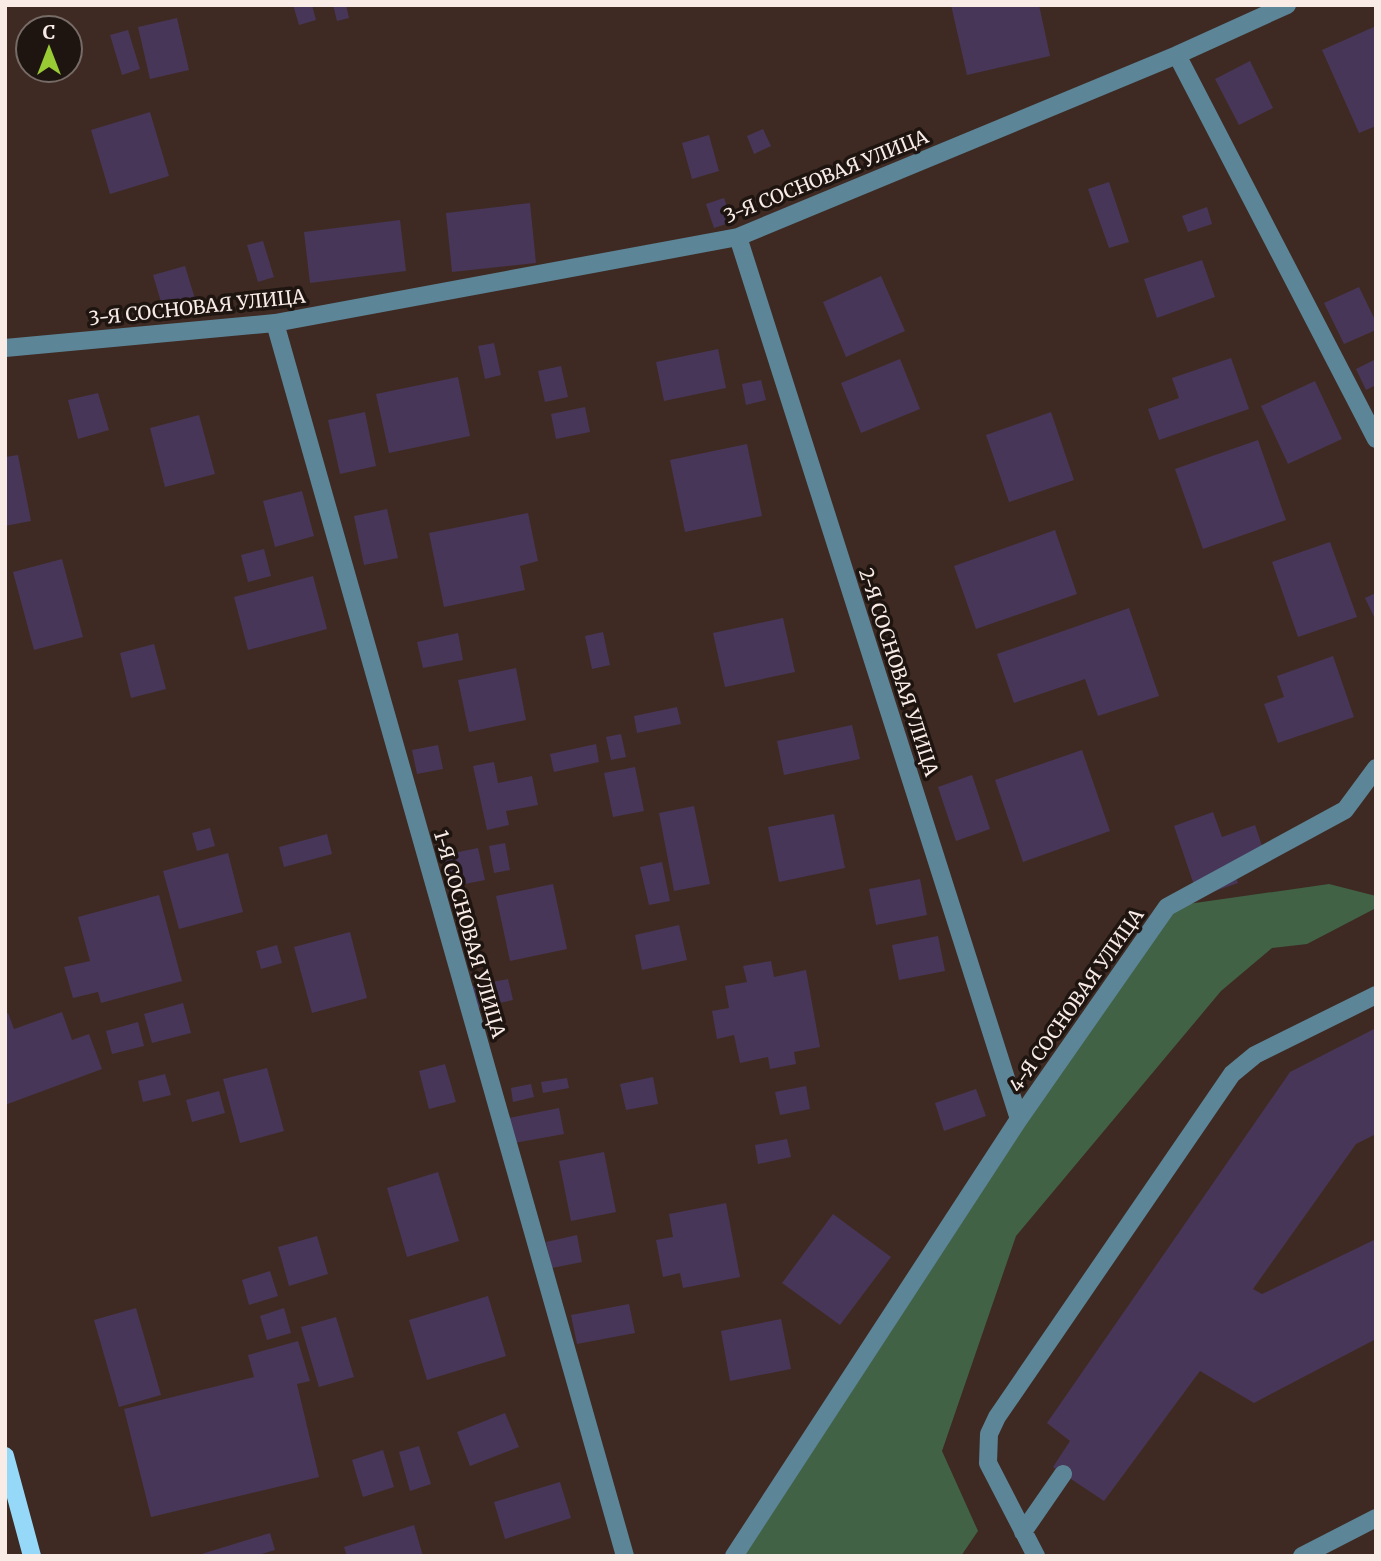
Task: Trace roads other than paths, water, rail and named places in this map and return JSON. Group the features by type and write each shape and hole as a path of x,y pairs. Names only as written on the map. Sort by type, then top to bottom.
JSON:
{"main road":[{"path":"5,1456 32,1556"}],"street":[{"name":"3-Я СОСНОВАЯ УЛИЦА","path":"5,348 275,323 738,237 1177,55 1287,5"},
{"path":"1177,55 1376,439"},
{"name":"2-Я СОСНОВАЯ УЛИЦА","path":"738,237 1019,1119"},
{"name":"1-Я СОСНОВАЯ УЛИЦА","path":"275,323 625,1556"},
{"name":"4-Я СОСНОВАЯ УЛИЦА","path":"734,1556 1019,1119 1167,906 1345,810 1376,768"},
{"path":"1035,1556 988,1463 989,1434 997,1417 1232,1074 1255,1055 1376,995"},
{"path":"1023,1532 1063,1474"},
{"path":"1303,1556 1376,1518"}]}
